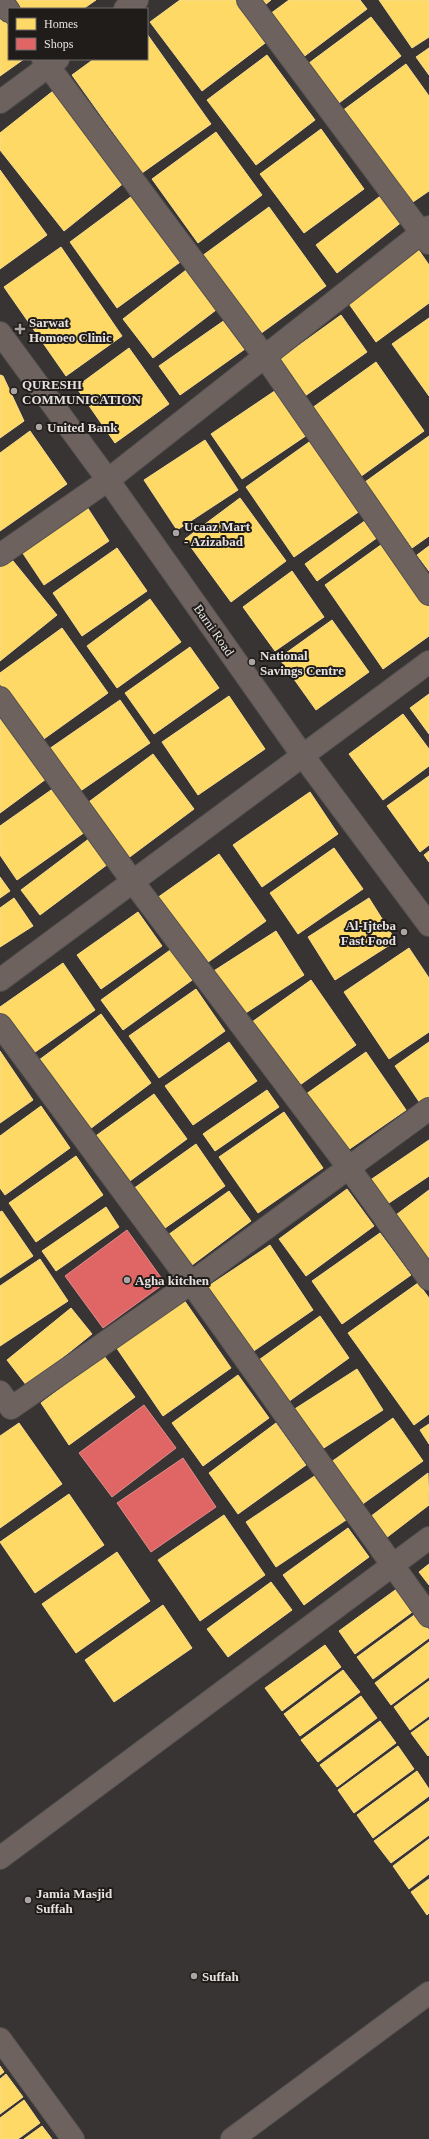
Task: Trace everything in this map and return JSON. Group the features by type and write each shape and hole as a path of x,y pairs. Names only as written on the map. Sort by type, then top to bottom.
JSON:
{"street":[{"path":"1,0 8,10"},
{"path":"126,8 137,0"},
{"path":"0,555 108,480 265,357 427,234 248,0"},
{"path":"0,102 50,61 265,357 429,594"},
{"name":"Barni Road","path":"0,334 108,480 303,756 429,925"},
{"path":"0,980 429,662"},
{"path":"0,698 133,882 348,1168 429,1279"},
{"path":"0,1025 191,1283 394,1564 429,1616"},
{"path":"0,1392 11,1408 191,1283 429,1109"},
{"path":"0,1858 429,1538"},
{"path":"232,2139 429,1993"},
{"path":"0,2039 73,2139"}],"building: Homes":[{"path":"11,0 96,0 84,8 16,8"},
{"path":"180,0 245,0 273,37 202,91 150,22"},
{"path":"262,0 271,0 265,5"},
{"path":"289,0 360,0 367,9 302,58 270,14"},
{"path":"379,0 429,0 429,37 412,48"},
{"path":"0,14 8,26 8,60 23,60 0,76"},
{"path":"371,17 401,56 335,106 305,66"},
{"path":"148,35 211,124 142,173 72,75 93,60 148,60"},
{"path":"429,48 429,75 416,57"},
{"path":"267,55 315,120 256,165 207,100"},
{"path":"406,64 429,96 429,191 410,204 342,111"},
{"path":"53,91 125,182 64,231 0,150 0,133"},
{"path":"321,129 364,189 304,233 260,174"},
{"path":"216,132 262,195 198,243 152,179"},
{"path":"0,170 47,235 0,269"},
{"path":"136,193 183,260 117,308 70,242"},
{"path":"383,194 403,221 337,273 316,245"},
{"path":"269,207 326,286 260,334 202,256"},
{"path":"61,247 122,336 66,376 4,287"},
{"path":"418,249 429,265 429,303 376,342 347,301"},
{"path":"190,267 220,307 153,358 123,319"},
{"path":"232,315 252,344 180,395 159,366"},
{"path":"341,315 367,352 305,396 280,359"},
{"path":"429,318 429,396 392,344"},
{"path":"129,348 169,404 115,443 76,387"},
{"path":"376,362 424,431 360,477 312,408"},
{"path":"0,375 3,376 24,421 0,438"},
{"path":"282,386 313,431 242,479 211,434"},
{"path":"30,431 67,484 0,531 0,453"},
{"path":"319,435 367,506 294,557 246,487"},
{"path":"429,436 429,536 412,548 365,482"},
{"path":"205,440 238,490 177,530 144,480"},
{"path":"78,493 109,541 44,585 12,537"},
{"path":"240,498 286,561 231,602 185,539"},
{"path":"373,515 385,532 317,581 305,564"},
{"path":"385,542 429,604 429,636 383,669 325,585"},
{"path":"0,545 57,615 0,661"},
{"path":"429,546 429,571 417,555"},
{"path":"117,548 147,591 82,636 53,593"},
{"path":"292,571 324,617 275,651 243,607"},
{"path":"150,599 181,642 117,688 87,646"},
{"path":"332,620 369,672 316,710 279,658"},
{"path":"62,628 108,693 41,741 0,684 0,673"},
{"path":"190,647 219,688 154,734 125,693"},
{"path":"429,694 429,734 410,708"},
{"path":"229,696 265,749 198,795 162,742"},
{"path":"120,700 150,743 79,792 49,749"},
{"path":"403,714 429,749 429,766 383,800 349,754"},
{"path":"0,716 46,779 0,813"},
{"path":"153,754 194,809 127,859 86,804"},
{"path":"429,776 429,845 420,852 387,806"},
{"path":"54,788 85,832 17,880 0,855 0,826"},
{"path":"310,792 338,834 262,887 233,845"},
{"path":"90,838 108,864 40,915 21,890"},
{"path":"334,848 363,889 298,934 270,893"},
{"path":"429,851 429,862 424,855"},
{"path":"219,854 266,921 204,965 157,898"},
{"path":"0,877 10,891 0,898"},
{"path":"14,898 33,926 0,947 0,908"},
{"path":"369,898 396,941 335,980 308,937"},
{"path":"138,912 162,946 101,989 77,955"},
{"path":"276,931 304,975 238,1018 209,974"},
{"path":"173,948 195,978 123,1030 101,1000"},
{"path":"409,948 429,978 429,1032 389,1059 344,992"},
{"path":"63,963 95,1010 28,1057 0,1016 0,1007"},
{"path":"311,980 356,1045 290,1092 245,1027"},
{"path":"196,989 225,1031 159,1078 129,1036"},
{"path":"101,1014 151,1083 82,1135 31,1066"},
{"path":"229,1042 257,1081 193,1125 165,1086"},
{"path":"429,1042 429,1097 420,1103 395,1066"},
{"path":"0,1051 33,1100 0,1123"},
{"path":"366,1052 406,1110 338,1157 299,1099"},
{"path":"267,1090 279,1107 215,1151 203,1134"},
{"path":"154,1094 187,1139 119,1189 86,1143"},
{"path":"41,1106 70,1148 5,1195 0,1188 0,1136"},
{"path":"284,1112 323,1168 258,1213 219,1157"},
{"path":"429,1140 429,1176 383,1207 366,1183"},
{"path":"196,1144 225,1186 155,1235 126,1194"},
{"path":"76,1156 103,1195 36,1242 9,1203"},
{"path":"347,1189 374,1226 306,1276 279,1239"},
{"path":"429,1190 429,1257 424,1261 392,1218"},
{"path":"229,1191 251,1221 184,1271 161,1240"},
{"path":"106,1207 119,1227 56,1271 42,1251"},
{"path":"2,1211 33,1256 0,1278 0,1212"},
{"path":"380,1233 411,1275 342,1324 312,1281"},
{"path":"270,1245 313,1310 245,1357 201,1291"},
{"path":"40,1259 68,1301 0,1346 0,1286"},
{"path":"418,1283 429,1298 429,1414 414,1425 348,1333"},
{"path":"184,1300 231,1368 163,1416 116,1347"},
{"path":"71,1308 92,1334 27,1386 7,1360"},
{"path":"320,1316 349,1358 281,1407 252,1365"},
{"path":"104,1356 135,1397 69,1445 41,1403"},
{"path":"357,1369 383,1410 316,1453 290,1412"},
{"path":"238,1375 269,1418 203,1466 172,1423"},
{"path":"393,1418 423,1461 357,1508 327,1465"},
{"path":"19,1423 62,1484 0,1528 0,1436"},
{"path":"276,1423 306,1465 238,1514 209,1473"},
{"path":"429,1424 429,1444 420,1430"},
{"path":"428,1473 429,1505 386,1538 370,1517"},
{"path":"316,1475 346,1520 276,1567 246,1522"},
{"path":"69,1494 104,1545 35,1593 0,1542"},
{"path":"224,1515 265,1575 200,1621 158,1560"},
{"path":"348,1528 369,1557 304,1605 283,1575"},
{"path":"117,1552 150,1601 76,1653 42,1604"},
{"path":"429,1564 429,1585 419,1572"},
{"path":"271,1582 292,1610 228,1657 207,1629"},
{"path":"398,1588 415,1610 355,1654 339,1631"},
{"path":"163,1605 192,1648 114,1702 85,1660"},
{"path":"417,1613 429,1630 429,1638 373,1679 357,1657"},
{"path":"429,1642 429,1677 391,1705 375,1683"},
{"path":"325,1645 341,1667 282,1711 265,1688"},
{"path":"343,1670 360,1692 300,1736 284,1714"},
{"path":"429,1681 429,1716 410,1730 394,1707"},
{"path":"361,1696 377,1718 318,1762 301,1740"},
{"path":"429,1720 429,1755 428,1756 411,1733"},
{"path":"380,1721 396,1743 337,1787 320,1765"},
{"path":"398,1746 414,1769 354,1813 338,1790"},
{"path":"417,1771 429,1789 429,1796 373,1838 357,1815"},
{"path":"429,1801 429,1835 391,1863 374,1841"},
{"path":"429,1839 429,1874 409,1889 393,1866"},
{"path":"429,1879 429,1913 427,1915 411,1892"},
{"path":"0,2066 4,2072 0,2075"},
{"path":"6,2074 23,2097 0,2114 0,2079"},
{"path":"24,2100 40,2123 18,2139 0,2139 0,2118"},
{"path":"42,2126 52,2139 24,2139"}],"building: Shops":[{"path":"127,1230 165,1283 103,1328 65,1276"},
{"path":"144,1405 176,1448 112,1497 79,1453"},
{"path":"183,1458 216,1507 151,1552 117,1503"}],"place":[{"name":"Sarwat Homoeo Clinic","path":"20,329"},
{"name":"QURESHI COMMUNICATION","path":"14,391"},
{"name":"United Bank","path":"39,427"},
{"name":"Ucaaz Mart - Azizabad","path":"176,533"},
{"name":"National Savings Centre","path":"252,662"},
{"name":"Al-Ijteba Fast Food","path":"404,932"},
{"name":"Agha kitchen","path":"127,1280"},
{"name":"Jamia Masjid Suffah","path":"28,1900"},
{"name":"Suffah","path":"194,1976"}]}
